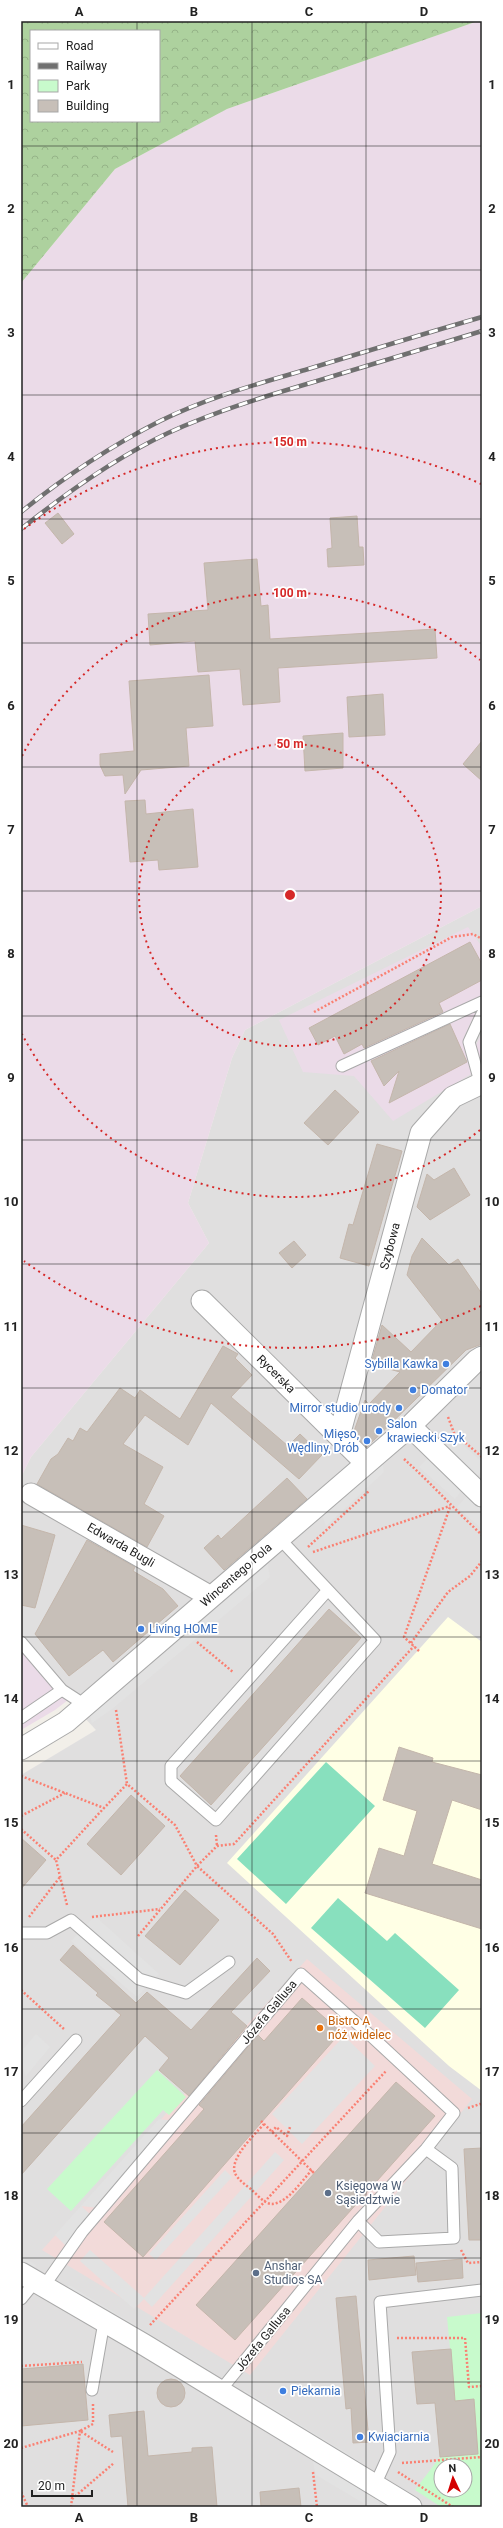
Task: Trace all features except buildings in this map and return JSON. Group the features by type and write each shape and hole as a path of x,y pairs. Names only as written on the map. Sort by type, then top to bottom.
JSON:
{"street":[{"name":"Szybowa","path":"339,1436 421,1133 453,1097 481,1082"},
{"name":"Rycerska","path":"202,1301 366,1463"},
{"name":"Wincentego Pola","path":"21,1749 66,1722 410,1426 477,1360 482,1357"},
{"path":"410,1426 482,1496"},
{"name":"Edwarda Bugli","path":"31,1494 211,1597"},
{"path":"33,2280 411,2507"}],"lane":[{"path":"342,1066 482,1002"},
{"path":"481,1082 469,1042 482,1014"},
{"path":"279,1538 328,1590 374,1640 216,1820 171,1781 171,1766 328,1590"},
{"path":"21,1642 62,1690 85,1705"},
{"path":"21,1718 62,1690"},
{"path":"21,1933 47,1933 71,1920 139,1979 186,1993 229,1962"},
{"name":"Józefa Gallusa","path":"21,2299 33,2280 82,2232 301,1974 454,2113 426,2149 358,2222 220,2391"},
{"path":"21,2101 76,2040"},
{"path":"358,2222 379,2242 454,2238 452,2168 426,2149"},
{"path":"375,2485 390,2452 380,2302 482,2290"},
{"path":"92,2390 104,2322"}],"path":[{"path":"314,1012 452,937 473,934 482,939"},
{"path":"446,1413 454,1433 482,1457"},
{"path":"398,1464 407,1455"},
{"path":"404,1459 440,1492 450,1506 482,1535"},
{"path":"297,1557 370,1490"},
{"path":"297,1557 450,1506"},
{"path":"420,1651 404,1637 450,1506"},
{"path":"411,1643 448,1592 470,1576 482,1561"},
{"path":"197,1642 245,1682"},
{"path":"138,1936 197,1866 217,1846 234,1844 414,1646"},
{"path":"116,1710 127,1784 175,1825 197,1866 273,1934 301,1974"},
{"path":"21,1776 104,1808"},
{"path":"56,1860 127,1784"},
{"path":"21,1816 65,1793"},
{"path":"21,1829 56,1860 71,1920 161,1908"},
{"path":"25,1922 60,1876"},
{"path":"21,1990 76,2040"},
{"path":"150,2326 397,2060"},
{"path":"261,2121 314,2173"},
{"path":"264,2124 243,2147 234,2166 235,2174 265,2201 272,2204 284,2199 312,2170"},
{"path":"272,2132 276,2127 287,2136 290,2127"},
{"path":"468,2263 482,2262"},
{"path":"382,2338 465,2338 469,2387 482,2386"},
{"path":"21,2448 80,2431 71,2507"},
{"path":"398,2464 482,2457"},
{"path":"72,2499 114,2463"},
{"path":"21,2492 28,2507"}],"shaded area":[{"path":"478,21 482,21 482,906 245,1030 232,1058 188,1203 209,1243 31,1457 21,1477 21,283 115,169 227,109"},
{"path":"482,906 482,2486 473,2498 473,2458 433,2458 433,2498 473,2498 466,2507 21,2507 21,1775 96,1730 21,1650 21,1477 31,1457 209,1243 188,1203 232,1058 245,1030"},
{"path":"468,927 482,947 482,998 464,1037 471,1074 393,1121 354,1076 303,1072 279,1020"},
{"path":"482,1034 482,1064 477,1061 473,1050"},
{"path":"454,1437 482,1462 482,1471 476,1477 444,1448"},
{"path":"382,1457 384,1472 326,1526 321,1512"},
{"path":"427,1459 462,1490 455,1499 419,1467"},
{"path":"469,1494 482,1506 482,1529 457,1507"},
{"path":"267,1561 270,1577 112,1709 92,1723 88,1710"},
{"path":"448,1617 482,1642 482,2091 449,2066 227,1863"},
{"path":"21,1650 68,1700 55,1710 21,1730"},
{"path":"95,1916 159,1974 137,1997 71,1941"},
{"path":"307,1959 472,2099 250,2375 42,2250"},
{"path":"36,2034 50,2047 26,2076 21,2065 21,2052"},
{"path":"344,2036 375,2066 302,2144 272,2114"},
{"path":"159,2119 175,2121 99,2208 81,2206"},
{"path":"275,2152 284,2160 152,2307 144,2299 134,2309 80,2261 90,2250 144,2298"},
{"path":"225,2170 232,2177 156,2260 149,2254"},
{"path":"81,2206 92,2216 66,2246 55,2235"},
{"path":"21,2256 36,2265 32,2273 21,2266"},
{"path":"69,2285 210,2370 206,2376 65,2292"},
{"path":"244,2390 361,2462 357,2468 239,2397"},
{"path":"312,2458 377,2497 380,2507 370,2507 316,2475"}],"green space":[{"path":"21,21 478,21 227,109 115,169 21,283"},
{"path":"326,1762 375,1806 286,1904 237,1859"},
{"path":"338,1898 387,1941 395,1933 459,1990 425,2028 311,1928"},
{"path":"157,2070 186,2097 169,2115 163,2110 71,2211 47,2189"},
{"path":"482,2313 482,2507 441,2507 415,2490 433,2466 433,2498 473,2498 473,2458 439,2458 478,2453 473,2399 455,2401 447,2317"}],"railway":[{"path":"21,512 71,474 106,452 160,421 195,405 250,386 482,317"},
{"path":"21,529 73,489 129,453 186,425 260,398 482,331"}],"place":[{"name":"Sybilla Kawka","path":"446,1364"},
{"name":"Domator","path":"413,1390"},
{"name":"Mirror studio urody","path":"399,1408"},
{"name":"Salon krawiecki Szyk","path":"379,1431"},
{"name":"Mięso, Wędliny, Drób","path":"367,1441"},
{"name":"Living HOME","path":"141,1629"},
{"name":"Bistro A nóż widelec","path":"320,2028"},
{"name":"Księgowa W Sąsiedztwie","path":"328,2193"},
{"name":"Anshar Studios SA","path":"256,2273"},
{"name":"Piekarnia","path":"283,2391"},
{"name":"Kwiaciarnia","path":"360,2437"}]}
